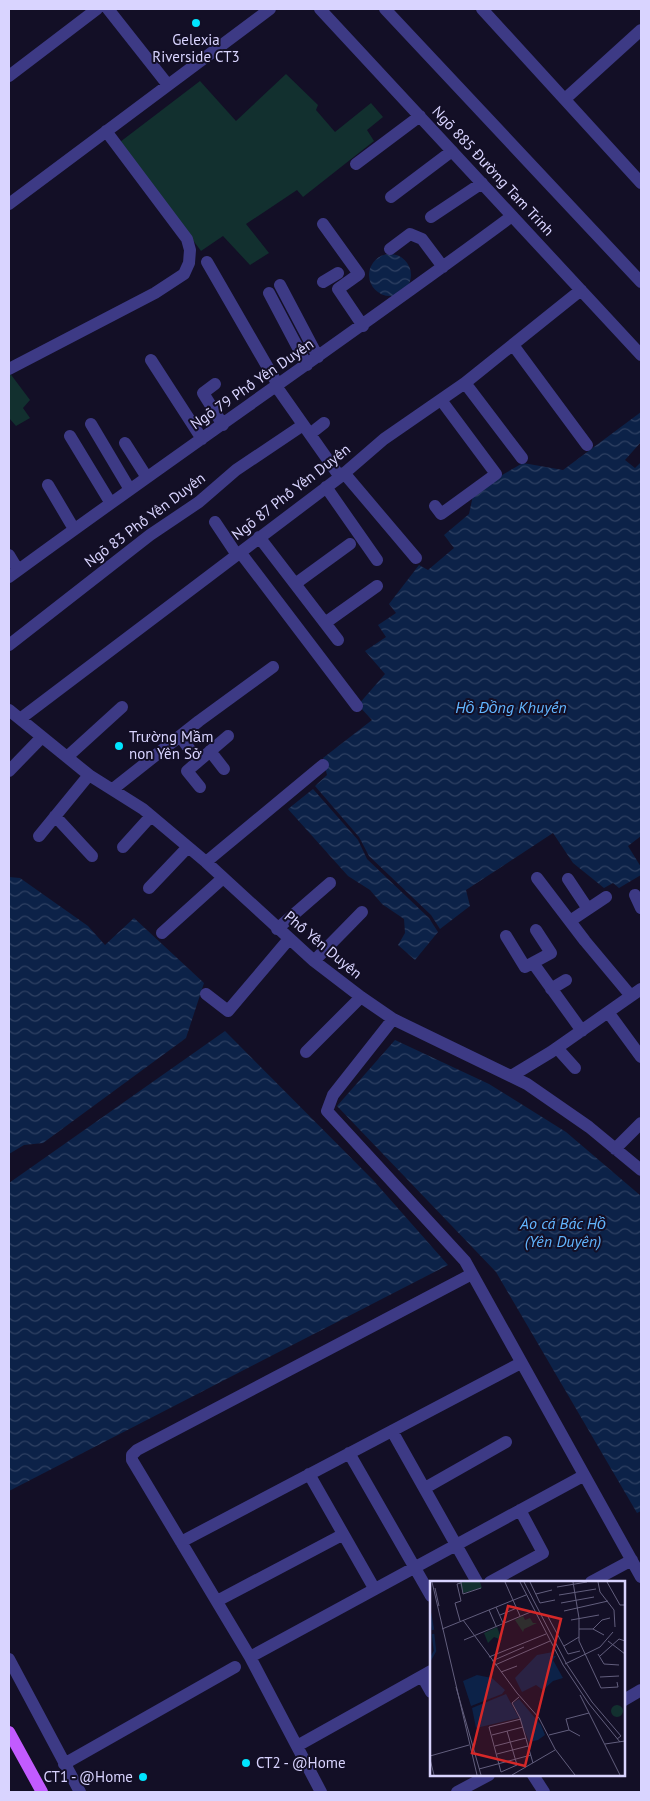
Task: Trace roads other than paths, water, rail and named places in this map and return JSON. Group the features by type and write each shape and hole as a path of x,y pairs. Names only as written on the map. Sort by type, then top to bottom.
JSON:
{"main road":[{"path":"9,1732 42,1792"}],"street":[{"path":"9,76 97,9"},
{"path":"108,9 168,85"},
{"path":"9,204 270,9"},
{"name":"Ngõ 885 Đường Tam Trinh","path":"320,9 641,355"},
{"path":"385,9 641,282"},
{"path":"482,9 641,183"},
{"path":"565,99 641,30"},
{"path":"356,164 420,116"},
{"path":"9,369 155,293 184,274 189,263 187,239 106,131"},
{"path":"391,197 452,150"},
{"path":"432,217 482,183"},
{"name":"Ngõ 79 Phố Yên Duyên","path":"14,573 128,488 223,426 512,216"},
{"path":"324,224 359,274 338,289"},
{"path":"390,248 410,234 422,239 443,267"},
{"path":"207,262 277,386 307,430 342,475 416,558"},
{"path":"330,278 363,326"},
{"path":"280,285 318,357"},
{"name":"Ngõ 87 Phố Yên Duyên","path":"20,719 342,475 384,439 465,383 581,290"},
{"path":"269,293 307,365"},
{"path":"513,345 587,445"},
{"path":"151,360 202,439"},
{"path":"465,383 522,458"},
{"path":"215,384 203,393 223,426"},
{"path":"435,506 441,514 496,474 441,400"},
{"name":"Ngõ 83 Phố Yên Duyên","path":"9,645 150,535 199,502 236,470 307,430 324,423"},
{"path":"91,424 128,488"},
{"path":"70,436 110,502"},
{"path":"125,443 146,476"},
{"path":"48,485 74,528"},
{"path":"326,487 377,560"},
{"path":"215,522 356,706"},
{"path":"260,537 338,640"},
{"path":"295,584 350,544"},
{"path":"9,555 14,573"},
{"path":"324,623 377,586"},
{"path":"113,789 272,667"},
{"path":"67,757 122,706"},
{"name":"Phố Yên Duyên","path":"9,710 89,775 113,789 151,816 206,862 289,940 361,997 393,1019 513,1075 589,1127 641,1170"},
{"path":"180,736 198,761"},
{"path":"200,787 187,770 228,736"},
{"path":"9,771 42,737"},
{"path":"210,751 224,769"},
{"path":"206,862 323,765"},
{"path":"39,836 89,775"},
{"path":"56,816 92,856"},
{"path":"123,847 151,816"},
{"path":"149,888 188,847"},
{"path":"162,933 223,878"},
{"path":"513,1075 557,1048 608,1012 637,996 570,921 538,878"},
{"path":"568,879 588,909"},
{"path":"277,929 330,883"},
{"path":"635,895 641,908"},
{"path":"570,921 606,897"},
{"path":"314,961 362,912"},
{"path":"506,936 525,967 551,953 536,930"},
{"path":"206,994 228,1011 289,940"},
{"path":"533,963 551,989 555,990 582,1031"},
{"path":"551,989 566,980"},
{"path":"306,1052 361,997"},
{"path":"608,1012 641,1057"},
{"path":"393,1019 334,1095 327,1111 465,1261 583,1476 641,1577"},
{"path":"557,1048 576,1068"},
{"path":"616,1149 641,1123"},
{"path":"321,1792 250,1657 132,1460 132,1455 137,1450 472,1274"},
{"path":"181,1542 521,1363"},
{"path":"392,1431 457,1543 476,1581"},
{"path":"425,1488 506,1442"},
{"path":"350,1453 430,1594"},
{"path":"309,1474 342,1535 374,1588"},
{"path":"250,1657 414,1566 583,1476"},
{"path":"492,1581 543,1553 520,1510"},
{"path":"217,1601 342,1535"},
{"path":"593,1581 632,1560"},
{"path":"9,1660 80,1792"},
{"path":"64,1764 235,1667"},
{"path":"297,1746 427,1673 430,1687"},
{"path":"625,1699 641,1690"},
{"path":"457,1792 482,1776"},
{"path":"534,1776 544,1792"}],"water":[{"path":"390,254 405,260 411,275 405,290 390,296 375,290 369,275 375,260"},
{"name":"Hồ Đồng Khuyến","path":"641,412 641,442 625,460 635,468 641,462 641,836 628,846 641,867 641,875 619,888 613,883 604,888 573,863 553,833 466,890 470,906 440,929 431,915 369,856 359,837 315,786 327,775 323,758 372,720 358,705 385,674 365,651 386,637 378,625 396,613 389,604 419,565 428,570 454,548 444,535 469,514 474,491 523,463 563,470"},
{"path":"313,789 358,840 367,859 429,918 438,932 415,960 398,945 405,933 404,919 382,904 370,890 348,876 288,809"},
{"path":"9,877 20,878 88,926 105,945 134,918 204,983 186,1038 43,1143 24,1145 9,1154"},
{"path":"225,1031 373,1180 448,1265 9,1491 9,1183"},
{"name":"Ao cá Bác Hồ (Yên Duyên)","path":"395,1040 489,1084 566,1132 641,1196 641,1511 637,1513 496,1272 337,1106"}],"place":[{"name":"Gelexia Riverside CT3","path":"196,23"},
{"name":"Trường Mầm non Yên Sở","path":"119,746"},
{"name":"CT2 - @Home","path":"246,1763"},
{"name":"CT1 - @Home","path":"143,1777"}]}
